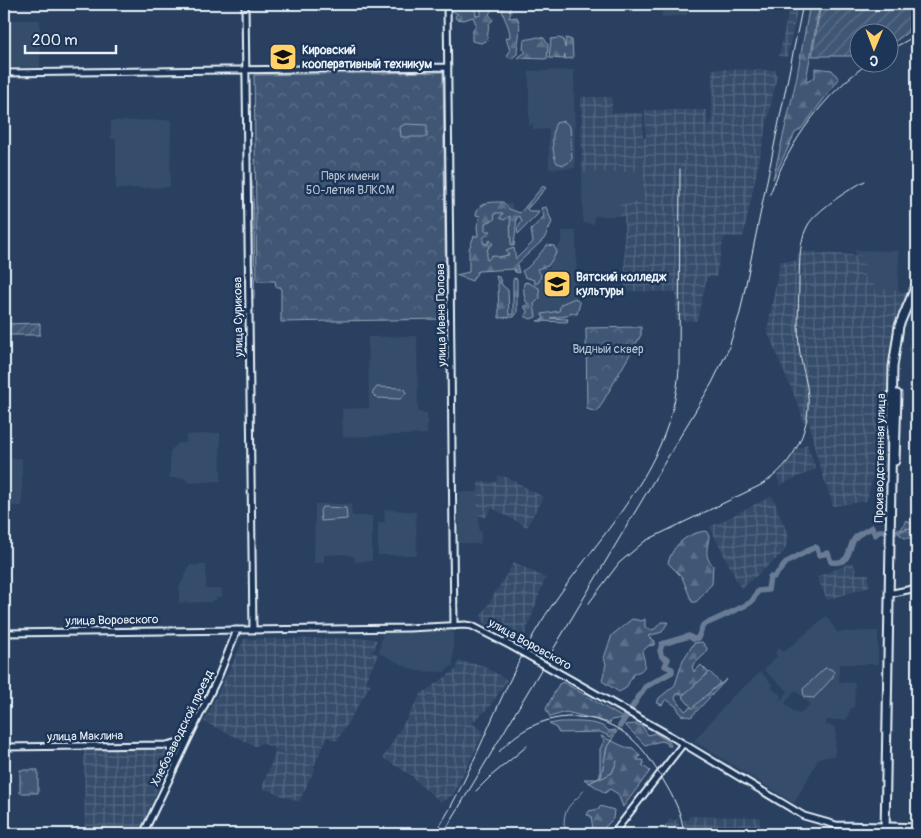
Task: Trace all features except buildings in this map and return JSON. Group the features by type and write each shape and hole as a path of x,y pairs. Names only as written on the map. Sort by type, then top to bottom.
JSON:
{"highway":[{"name":"Производственная улица","path":"887,830 893,359 899,326 917,283"},
{"name":"Производственная улица","path":"892,531 897,359 900,336 917,289"}],"main road":[{"name":"улица Сурикова","path":"244,4 253,630"},
{"name":"улица Ивана Попова","path":"447,4 454,626"},
{"path":"4,73 448,67"},
{"path":"891,593 917,588"},
{"name":"улица Воровского","path":"4,633 472,626 512,646 669,735 804,816 836,825 887,830 917,827"},
{"name":"Хлебозаводской проезд","path":"143,834 238,630"},
{"name":"улица Маклина","path":"4,747 167,745 180,742 189,737"},
{"path":"613,834 684,744"},
{"path":"167,745 174,754 176,762"}],"shaded area":[{"path":"4,4 10,4 10,20 40,20 40,67 4,67"},
{"path":"662,4 687,4 687,15 662,17"},
{"path":"790,4 799,4 787,57 779,56"},
{"path":"712,69 775,70 777,76 743,237 724,237 716,277 707,277 697,321 676,320 676,292 625,291 624,216 620,216 620,204 643,202 643,164 639,164 635,172 582,173 581,97 612,97 612,113 643,113 643,138 646,137 645,110 707,110 708,129 712,121"},
{"path":"574,70 575,168 549,169 549,129 533,130 533,123 529,126 529,71"},
{"path":"171,120 170,187 116,189 116,139 111,139 111,121"},
{"path":"639,164 643,164 643,202 620,204 620,216 594,216 594,224 583,223 582,173 635,172"},
{"path":"512,204 513,268 480,269 479,205"},
{"name":"Вятский колледж культуры","path":"562,231 576,231 577,316 533,317 533,298 540,269 550,268 553,253 562,242"},
{"path":"855,250 899,251 898,290 874,290 864,277 864,256 856,256"},
{"path":"799,251 864,256 864,277 874,277 874,289 898,290 908,294 895,333 889,471 874,471 867,501 833,506 816,454 809,422 802,421 801,412 767,331 780,261 796,261"},
{"path":"417,336 418,412 427,413 427,434 343,437 342,409 369,408 368,337"},
{"path":"220,433 221,481 189,483 184,478 170,478 170,451 179,443 186,443 186,435"},
{"path":"807,444 816,469 780,485 777,476 798,449"},
{"path":"22,458 22,506 4,506 4,459"},
{"path":"497,476 507,477 543,497 527,527 492,508 485,518 477,514 478,482 497,482"},
{"path":"459,492 478,492 477,513 479,515 479,531 482,531 480,544 459,543"},
{"path":"772,496 789,537 784,552 741,589 710,527"},
{"path":"315,504 351,504 352,516 372,516 372,561 355,562 355,558 347,554 324,555 324,563 314,563"},
{"path":"384,509 416,512 417,555 378,555 378,523 385,522"},
{"path":"514,562 545,578 522,644 485,624 481,616"},
{"path":"853,562 857,574 869,574 869,587 827,600 817,577"},
{"path":"190,565 206,565 206,589 222,589 222,597 216,597 216,600 211,602 179,603 179,588"},
{"path":"826,616 837,632 878,631 878,664 839,664 839,682 855,683 854,707 851,708 846,720 826,720 826,725 836,727 835,756 819,758 794,803 694,741 732,697 761,672 773,685 771,688 781,695 780,698 782,700 788,691 764,670 777,656 775,653 779,648 784,652","holes":["795,690 810,704 800,714 792,710 785,703"]},
{"path":"449,628 453,633 453,665 444,672 415,671 379,653 383,631"},
{"path":"367,638 377,640 374,650 370,651 378,655 365,681 371,684 337,741 327,737 314,766 308,763 315,768 299,802 262,788 276,750 306,762 262,743 255,746 204,722 244,639"},
{"path":"458,661 482,665 507,680 490,706 472,723 484,732 453,795 441,802 412,776 383,758 421,694 457,669"},
{"path":"169,748 172,756 138,834 85,834 84,749"},
{"path":"689,816 760,817 760,834 658,834 671,818 674,821 678,818 680,833 685,833 684,820 688,820"}],"green space":[{"path":"451,4 454,4 457,9 462,4 471,4 475,8 476,16 481,15 481,4 493,4 489,14 493,20 489,24 487,40 481,43 472,41 472,33 476,24 473,17 464,20 456,19 455,16 458,14 452,11"},
{"path":"502,4 509,4 511,12 509,18 517,17 520,25 517,54 511,59 507,56 510,51 506,38 510,37 510,32 503,13"},
{"path":"810,4 820,4 806,80 807,82 815,77 815,68 832,70 839,79 801,129 795,133 773,179 796,81"},
{"path":"821,4 911,4 908,32 898,39 898,22 848,22 848,56 812,56"},
{"path":"538,37 544,38 548,45 547,59 517,58 526,52 523,49 524,40"},
{"path":"566,38 572,40 573,58 565,59 565,54 564,59 549,58 551,39 563,39 565,48"},
{"name":"Парк имени 50-летия ВЛКСМ","path":"443,72 446,319 281,322 281,287 276,287 275,281 257,281 254,75"},
{"path":"564,121 570,127 572,158 564,165 557,163 554,154 553,132 556,123"},
{"path":"405,124 427,125 427,137 401,137 400,127"},
{"path":"250,173 253,194 254,232 254,298 252,299"},
{"path":"543,186 546,188 527,209 529,211 539,211 537,215 518,234 517,229 522,221 519,216 517,217 514,246 511,245 510,216 504,220 500,218 503,213 495,213 494,220 485,223 485,231 491,231 483,238 483,243 487,244 490,240 493,244 488,248 486,259 488,260 492,255 498,257 509,255 506,251 514,248 516,259 533,242 531,230 544,216 541,208 546,207 552,222 544,239 517,264 519,273 515,272 514,269 478,271 472,281 456,275 469,272 469,249 474,236 478,236 477,226 480,216 476,215 477,210 486,203 503,202 509,209 520,213"},
{"path":"547,245 554,246 557,252 548,266 537,269 541,275 539,282 535,284 534,280 525,277 522,271 531,264"},
{"path":"496,276 499,277 502,285 508,290 509,315 513,314 513,280 514,278 517,279 517,313 514,317 499,318"},
{"path":"527,282 539,288 540,298 534,304 536,317 531,319 524,316 528,313 524,306 528,305 524,289 524,283"},
{"path":"575,298 580,303 577,314 571,312 567,316 550,318 568,319 567,322 537,321 544,319 542,314 559,311 561,304"},
{"path":"917,321 917,462 911,418 910,347"},
{"path":"40,323 40,335 4,335 4,324"},
{"name":"Видный сквер","path":"641,327 641,335 597,412 587,409 586,328"},
{"path":"377,387 402,388 405,389 406,394 400,399 377,398 372,393"},
{"path":"322,507 346,508 347,519 321,521 320,511"},
{"path":"906,520 911,523 917,521 917,538 905,538 899,534"},
{"path":"706,531 709,536 707,555 713,565 712,584 696,602 692,602 682,577 668,563 677,545 693,534"},
{"path":"632,619 642,621 645,619 645,627 650,630 655,629 661,622 668,622 662,632 648,636 655,641 654,645 648,646 642,652 645,663 643,668 634,673 626,688 619,692 602,681 606,664 604,658 612,635"},
{"path":"702,642 707,648 706,653 692,666 694,672 701,665 708,672 695,688 687,693 677,694 675,698 685,711 727,679 691,717 681,715 677,707 666,699 662,705 657,703 659,698 675,685 683,660 694,643"},
{"path":"825,668 831,669 834,672 833,677 814,698 804,697 803,689"},
{"path":"710,672 720,683 692,708 682,696"},
{"path":"563,682 623,718 611,720 610,723 566,712 550,717 546,709 559,684"},
{"path":"560,722 593,723 605,727 609,731 616,730 611,737 600,732 559,733 555,727 549,724"},
{"path":"634,724 642,726 648,735 655,733 669,742 671,746 661,741 645,745 625,725"},
{"path":"601,736 625,747 633,748 640,756 637,760 643,760 644,764 642,765 650,771 623,807 618,794 610,789 605,793 584,779 598,779 600,776 600,749 604,741"},
{"path":"20,770 38,770 38,793 20,793"},
{"path":"600,806 614,810 613,819 598,834 589,834 593,829 591,816 587,815 589,811 599,809"}],"waterway":[{"path":"899,531 917,526"},
{"path":"620,726 645,687 672,672 672,669 665,666 668,659 662,657 660,651 662,644 689,636 693,639 698,638 703,625 751,602 758,591 768,590 770,577 774,577 787,562 815,547 819,555 828,553 831,562 839,562 847,557 854,539 872,527 875,535 879,531 899,531"},
{"path":"589,783 601,777 607,747 617,731"},
{"path":"600,779 612,773 617,761"},
{"path":"570,834 564,825 564,818 570,805 584,790"}],"railway":[{"path":"443,834 712,383 728,350 740,313 803,4"},
{"path":"898,45 917,35"},
{"path":"770,194 787,156 810,120 823,104 857,72"},
{"path":"435,834 473,763 517,665 530,641 551,607 621,512 642,480 660,446 672,409 679,369 680,169"},
{"path":"589,603 619,563 645,541 761,485 773,476 792,455 804,430 808,402 798,329 801,244 808,225 818,213 865,181"},
{"path":"499,752 528,728 545,721 563,717 581,717 599,721 616,728 640,747 662,778 679,812 684,834"},
{"path":"476,791 527,746"}],"place":[{"name":"Кировский кооперативный техникум","path":"283,57"},
{"name":"Вятский колледж культуры","path":"557,284"}]}
